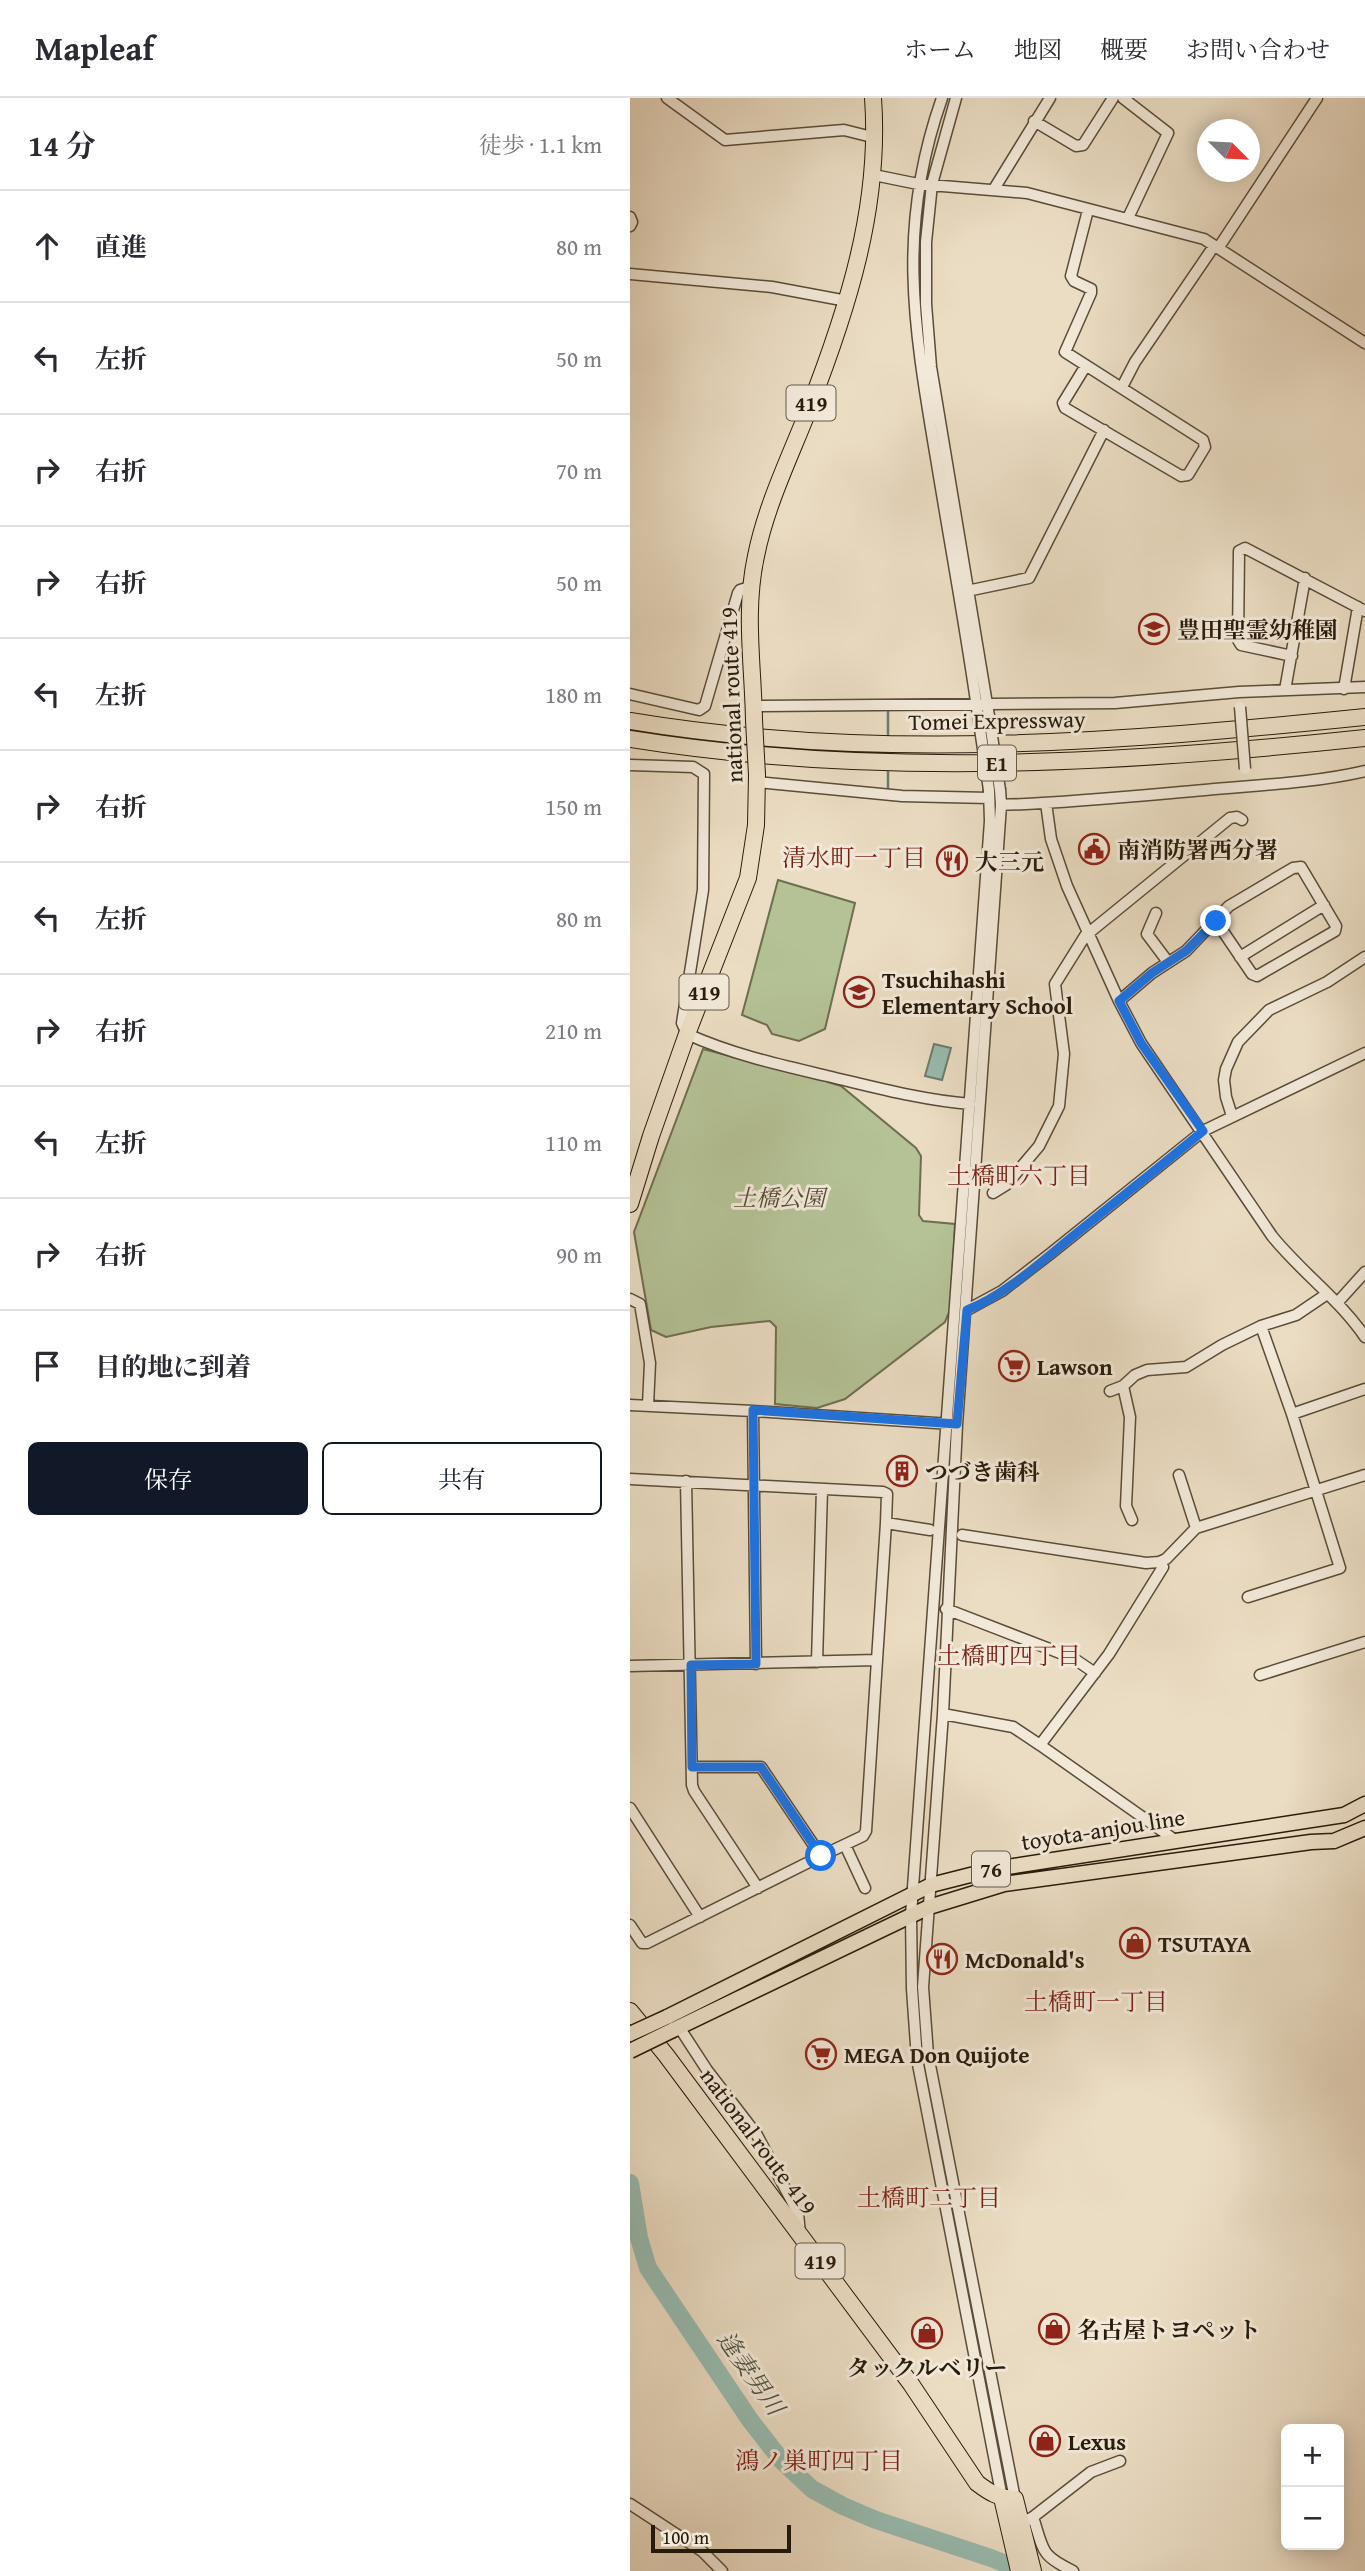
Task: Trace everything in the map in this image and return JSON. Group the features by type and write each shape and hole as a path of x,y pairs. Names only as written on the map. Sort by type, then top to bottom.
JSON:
{"highway":[{"name":"national route 419","path":"630,1204 687,1034 748,878 756,825 757,778 749,638 750,587 764,527 838,331 862,243 874,175 876,138 873,98"},
{"name":"Tomei Expressway","path":"630,721 795,740 953,746 1110,739 1365,717"},
{"name":"Tomei Expressway","path":"630,739 793,759 899,765 1098,761 1365,738"},
{"name":"national route 419","path":"630,2011 911,2384 977,2483 989,2493 1008,2498"},
{"path":"1008,2498 1027,2521 1024,2564"},
{"path":"1008,2498 1024,2564"}],"main road":[{"name":"toyota-anjou line","path":"630,2051 753,1976 931,1885 993,1869 1344,1815 1365,1804"},
{"path":"1344,1815 1364,1831"},
{"name":"toyota-anjou line","path":"630,2034 673,2025 929,1907 1004,1884 1334,1841 1364,1831"}],"street":[{"path":"667,98 725,140 844,130 876,138"},
{"path":"942,98 918,184 911,266 919,356 995,792 1001,804 957,1424 943,1714 923,1987 928,2055 1008,2498"},
{"path":"956,98 932,184 926,242 926,304 931,367 967,591 982,710"},
{"path":"994,189 1050,98"},
{"path":"1034,121 1079,146 1083,145 1113,98"},
{"path":"1123,98 1168,133 1128,218"},
{"path":"1122,387 1135,362 1212,249 1219,247 1317,98"},
{"path":"874,175 918,184 1027,193 1204,239 1365,343"},
{"path":"1085,367 1063,406 1181,476 1188,475 1205,447 1203,440 1065,352 1091,293 1091,289 1074,281 1071,276 1088,210"},
{"path":"630,217 630,226"},
{"path":"630,274 772,287 847,301"},
{"path":"967,591 1029,578 1104,430"},
{"path":"1293,656 1241,645 1238,640 1239,551 1245,548 1362,609 1344,689"},
{"path":"1285,690 1305,578"},
{"path":"630,694 699,709 705,706 738,593 750,587"},
{"path":"754,713 982,710 1115,703 1239,692 1365,687"},
{"path":"1239,692 1247,786"},
{"path":"630,765 693,767 704,774 703,890 682,1023 687,1034 751,1057 931,1101 970,1104"},
{"path":"1001,804 1046,803 1247,786 1340,777 1365,771"},
{"path":"757,778 902,796 995,792"},
{"path":"995,792 990,821 945,1423 915,1892 911,1915 912,1989 918,2059 1008,2498"},
{"path":"1046,803 1051,839 1067,886 1141,1043 1203,1131 1272,1237 1291,1260 1338,1302 1365,1337"},
{"path":"993,1193 1006,1185 1039,1146 1059,1106 1064,1054 1055,984 1089,933 1230,818 1237,817 1242,820"},
{"path":"1119,1001 1186,951 1229,906 1293,868 1301,867 1336,926 1335,931 1257,976 1252,974 1216,921"},
{"path":"1240,957 1324,905"},
{"path":"1156,913 1147,934 1168,962"},
{"path":"1232,1116 1224,1080 1238,1042 1269,1010 1327,982 1365,957"},
{"path":"967,1310 978,1306 1041,1262 1203,1131 1365,1052"},
{"path":"1338,1302 1365,1272"},
{"path":"1110,1391 1147,1370 1186,1367 1261,1326 1296,1315 1327,1294"},
{"path":"630,1299 640,1304 650,1363 648,1405"},
{"path":"1248,1597 1340,1568 1292,1414 1261,1326"},
{"path":"1123,1386 1130,1417 1126,1506 1132,1520"},
{"path":"1292,1414 1365,1390"},
{"path":"630,1405 753,1410 957,1424"},
{"path":"753,1410 756,1664"},
{"path":"1179,1475 1196,1528"},
{"path":"962,1535 1146,1563 1159,1562 1166,1559 1196,1528 1365,1475"},
{"path":"630,1479 887,1494 866,1831 863,1836 647,1943 642,1943 630,1925"},
{"path":"686,1481 694,1791 758,1888"},
{"path":"817,1662 822,1489"},
{"path":"886,1523 930,1530"},
{"path":"1040,1745 1110,1654 1131,1616 1159,1576 1163,1567 1159,1562"},
{"path":"946,1609 1073,1658 1095,1673"},
{"path":"1260,1675 1365,1642"},
{"path":"630,1665 877,1660"},
{"path":"943,1714 1013,1727 1175,1840"},
{"path":"692,1767 761,1767 821,1856"},
{"path":"630,1808 700,1917"},
{"path":"845,1845 865,1888"},
{"path":"673,2025 757,2135 798,2213 801,2236"},
{"path":"1073,2571 1052,2561 1045,2554 1027,2521 1091,2472 1120,2461"},
{"path":"630,2504 702,2551 722,2571"}],"green space":[{"path":"778,880 855,903 825,1029 799,1041 772,1034 767,1025 742,1015"},
{"name":"土橋公園","path":"703,1049 803,1075 817,1074 828,1082 841,1086 916,1148 921,1156 919,1215 923,1221 955,1224 950,1310 945,1322 845,1399 817,1408 775,1404 776,1327 770,1321 711,1327 666,1337 651,1330 634,1232"}],"water":[{"path":"934,1044 951,1048 942,1080 925,1076"}],"waterway":[{"path":"888,712 888,738"},
{"path":"888,769 888,790"},
{"name":"逢妻男川","path":"630,2183 639,2238 648,2268 750,2420 782,2461 812,2489 843,2506 1024,2571"}],"place":[{"name":"豊田聖霊幼稚園","path":"1154,629"},
{"name":"南消防署西分署","path":"1094,849"},
{"name":"大三元","path":"952,861"},
{"name":"Tsuchihashi Elementary School","path":"859,992"},
{"name":"Lawson","path":"1014,1366"},
{"name":"つづき歯科","path":"902,1471"},
{"name":"TSUTAYA","path":"1135,1943"},
{"name":"McDonald's","path":"942,1959"},
{"name":"MEGA Don Quijote","path":"821,2054"},
{"name":"名古屋トヨペット","path":"1054,2329"},
{"name":"タックルベリー","path":"927,2333"},
{"name":"Lexus","path":"1045,2441"}],"district":[{"name":"清水町一丁目","path":"854,857"},
{"name":"土橋町六丁目","path":"1019,1175"},
{"name":"土橋町四丁目","path":"1009,1655"},
{"name":"土橋町一丁目","path":"1096,2001"},
{"name":"土橋町二丁目","path":"929,2197"},
{"name":"鴻ノ巣町四丁目","path":"819,2460"}],"route":[{"path":"821,1856 763,1768 692,1767 691,1665 756,1664 753,1410 957,1424 967,1310 1002,1290 1050,1254 1203,1131 1141,1043 1119,1001 1152,973 1186,951 1216,921"}]}
